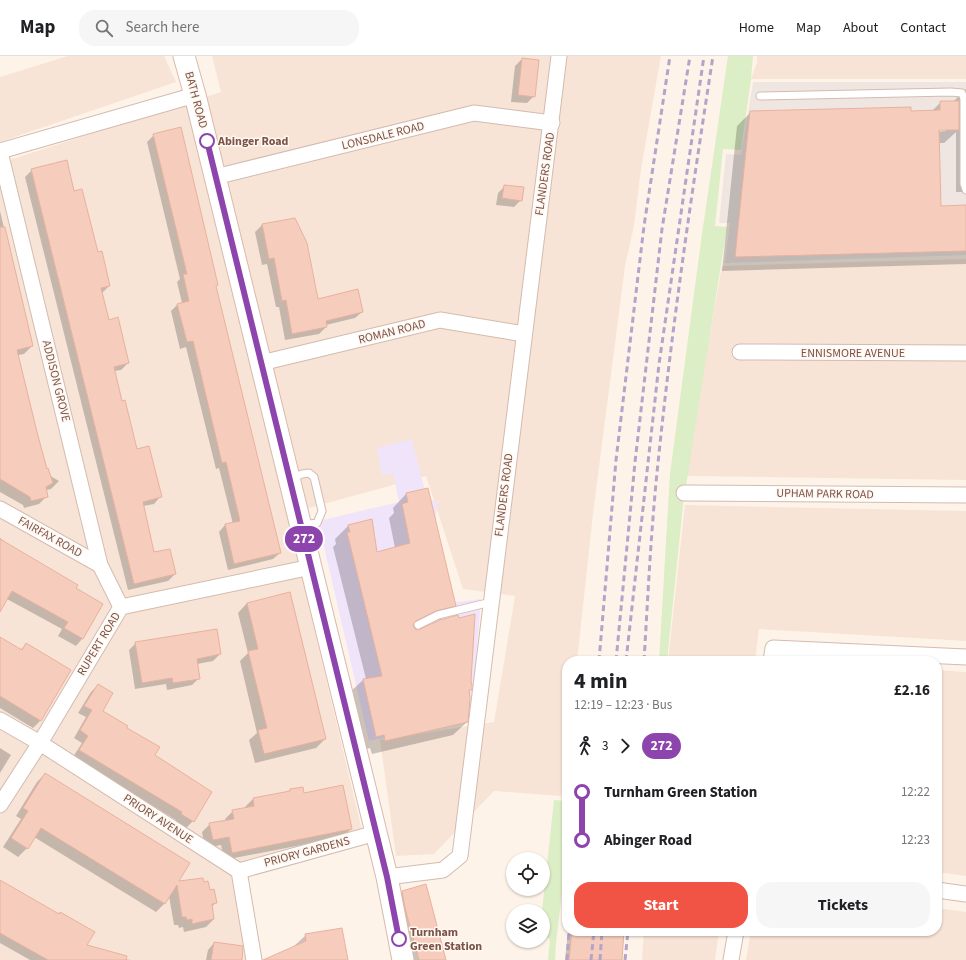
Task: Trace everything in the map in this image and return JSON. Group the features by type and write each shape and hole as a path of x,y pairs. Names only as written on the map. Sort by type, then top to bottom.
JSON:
{"main road":[{"name":"BATH ROAD","path":"184,56 196,95 387,877 404,960"}],"street":[{"name":"FLANDERS ROAD","path":"387,877 443,870 460,856 524,334 552,123 559,56"},
{"path":"0,152 196,95"},
{"name":"LONSDALE ROAD","path":"215,177 474,114 552,123"},
{"name":"ADDISON GROVE","path":"0,152 100,564 121,607"},
{"name":"ROMAN ROAD","path":"261,364 440,320 524,334"},
{"name":"ENNISMORE AVENUE","path":"740,352 966,353"},
{"name":"UPHAM PARK ROAD","path":"684,492 966,495"},
{"name":"FAIRFAX ROAD","path":"0,509 100,564"},
{"name":"RUPERT ROAD","path":"0,805 40,743 121,607 311,567"},
{"path":"772,656 773,648 927,656"},
{"path":"942,657 966,658"},
{"name":"PRIORY AVENUE","path":"0,720 40,743 239,871"},
{"name":"PRIORY GARDENS","path":"239,871 376,833"},
{"path":"239,871 254,960"},
{"path":"942,891 966,894"},
{"path":"731,960 735,936"}],"lane":[{"path":"760,96 962,93 964,99 964,184 966,190"},
{"path":"418,625 438,615 491,602"}],"shaded area":[{"path":"68,56 164,56 176,82 0,142 0,77"},
{"path":"212,56 661,56 641,169 634,226 625,266 593,514 578,656 562,656 561,796 494,791 434,854 396,856 380,740 494,722 515,596 463,589 426,476 287,514 364,839 235,868 255,960 0,960 0,163 221,92"},
{"path":"757,56 966,56 966,79 751,79 757,63"},
{"path":"753,82 966,82 966,255 725,263 730,223 719,223 726,154 741,155"},
{"path":"966,259 966,480 687,476 695,419 722,266"},
{"path":"412,439 427,499 438,501 434,531 451,603 481,599 471,717 369,741 318,521 399,502 393,473 382,476 377,448"},
{"path":"685,505 966,511 966,641 759,629 756,656 669,656"},
{"path":"942,670 966,672 966,876 942,873"},
{"path":"942,909 966,912 966,960 746,960 750,936 942,936"},
{"path":"644,936 718,936 715,960 642,960"}],"green space":[{"path":"728,56 753,56 741,150 723,149 715,226 727,227 683,505 668,656 659,656 670,474 702,234"},
{"path":"554,800 562,801 562,893 555,960 548,960 550,948 550,904 543,904 544,896 550,896 550,852 548,852"}],"building":[{"path":"522,58 539,60 535,97 518,95"},
{"path":"940,101 959,101 959,130 939,130 941,206 966,205 966,251 735,257 750,111 911,107 911,111 940,110"},
{"path":"181,127 218,285 216,286 281,553 234,564 225,524 240,521 226,462 222,463 193,341 187,342 177,304 189,301 183,274 187,274 153,134"},
{"path":"67,160 74,191 82,189 98,252 102,251 110,286 101,288 109,320 118,317 129,363 114,367 122,401 125,400 137,449 149,446 162,497 143,502 154,552 170,549 176,574 134,584 31,169"},
{"path":"504,185 524,187 522,201 502,198"},
{"path":"295,218 307,243 318,299 358,289 363,312 326,321 327,327 292,334 286,300 282,301 274,258 269,259 262,224"},
{"path":"0,227 5,227 33,346 17,350 47,469 48,468 53,483 46,487 48,497 31,501 30,497 0,479"},
{"path":"428,488 456,606 436,611 416,621 413,625 415,629 418,630 440,620 458,615 459,618 475,614 471,681 472,690 469,690 470,698 468,722 385,741 384,735 376,737 363,679 382,676 347,532 350,532 348,525 372,519 377,552 410,543 402,504 408,502 406,493"},
{"path":"0,539 78,585 76,588 103,604 83,639 64,628 68,622 12,591 0,612"},
{"path":"290,592 326,739 264,754 258,730 267,728 248,651 258,649 247,603"},
{"path":"217,629 221,654 197,659 200,679 173,683 172,678 142,683 135,642"},
{"path":"0,637 22,650 26,643 71,670 41,721 0,696"},
{"path":"98,684 113,693 103,711 128,726 127,728 160,747 155,755 212,792 194,822 181,814 182,812 79,750 88,736 80,730 92,710 84,706"},
{"path":"45,773 190,863 179,881 203,878 204,882 208,881 210,890 214,889 217,903 212,904 214,919 192,924 192,919 187,920 186,917 182,917 177,885 165,904 41,828 28,849 11,838 28,811 23,808"},
{"path":"343,785 352,829 232,853 229,837 213,840 209,823 234,819 232,810 254,806 253,798 303,787 304,793"},
{"path":"0,880 59,914 60,912 95,932 87,945 127,956 126,960 48,960 0,933"},
{"path":"426,884 446,960 419,960 405,908 402,891"},
{"path":"342,928 348,960 263,960 306,941 305,934"},
{"path":"571,936 624,936 622,960 569,960"},
{"path":"214,942 243,946 242,960 211,960"}],"railway":[{"path":"599,656 616,460 644,226 670,56"},
{"path":"616,656 635,462 662,229 690,56"},
{"path":"627,656 659,364 704,56"},
{"path":"644,656 653,512 658,463 683,259 713,56"},
{"path":"567,960 569,936"},
{"path":"591,960 593,936"},
{"path":"600,960 602,936"},
{"path":"625,960 627,936"}],"bus line":[{"name":"272","path":"207,141 387,877 399,939"}],"place":[{"name":"Abinger Road","path":"207,141"},
{"name":"Turnham Green Station","path":"399,939"}]}
